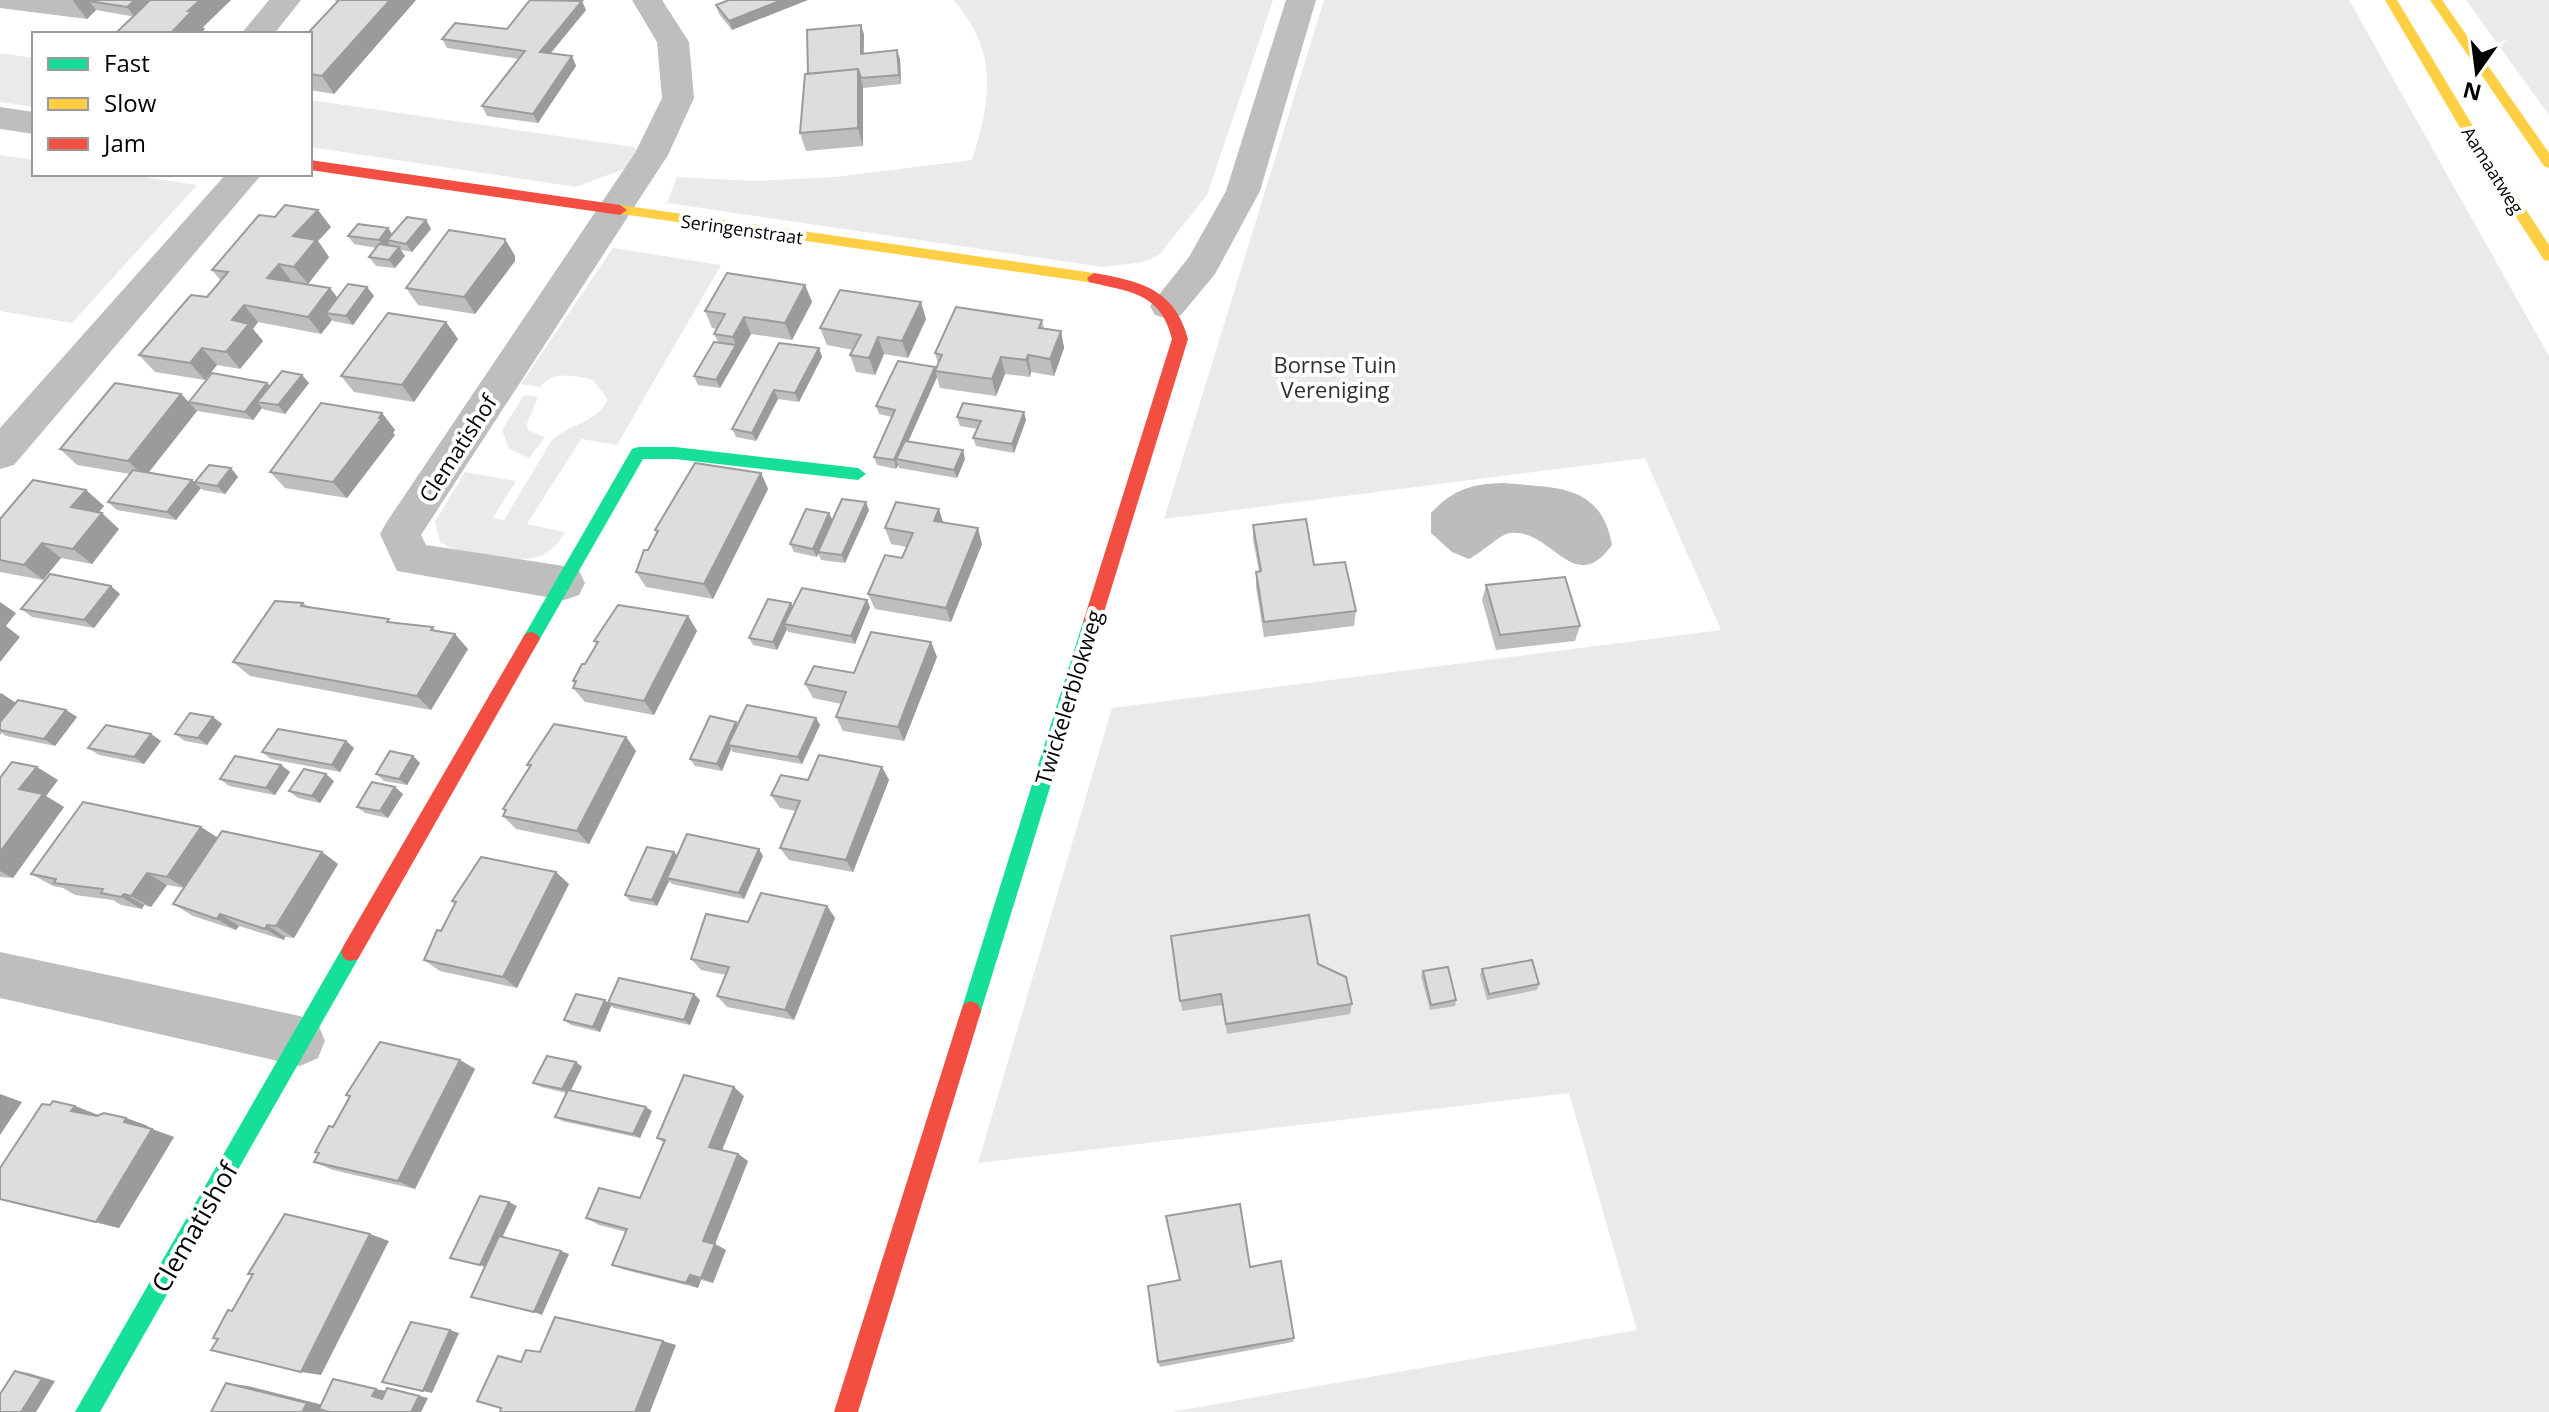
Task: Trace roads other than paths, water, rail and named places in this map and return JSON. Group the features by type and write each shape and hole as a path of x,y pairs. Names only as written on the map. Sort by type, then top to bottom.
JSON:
{"street":[{"path":"259,32 286,0"},
{"path":"614,211 651,155 678,98 673,42 647,0"},
{"path":"1168,306 1202,265 1243,191 1301,0"},
{"name":"Aamaatweg","path":"2391,0 2486,160 2549,256"},
{"path":"2436,0 2549,163"},
{"path":"0,118 32,123"},
{"name":"Seringenstraat","path":"312,165 1120,282 1154,293 1168,306"},
{"path":"0,454 243,176"},
{"name":"Clematishof","path":"564,583 412,559 400,534 614,211"},
{"name":"Twickelerblokweg","path":"846,1412 1180,339 1180,322 1168,306"},
{"name":"Clematishof","path":"87,1412 638,453 675,453 858,474"},
{"path":"0,975 300,1041"}],"park label":[{"name":"Bornse Tuin Vereniging","path":"1335,376"}]}
